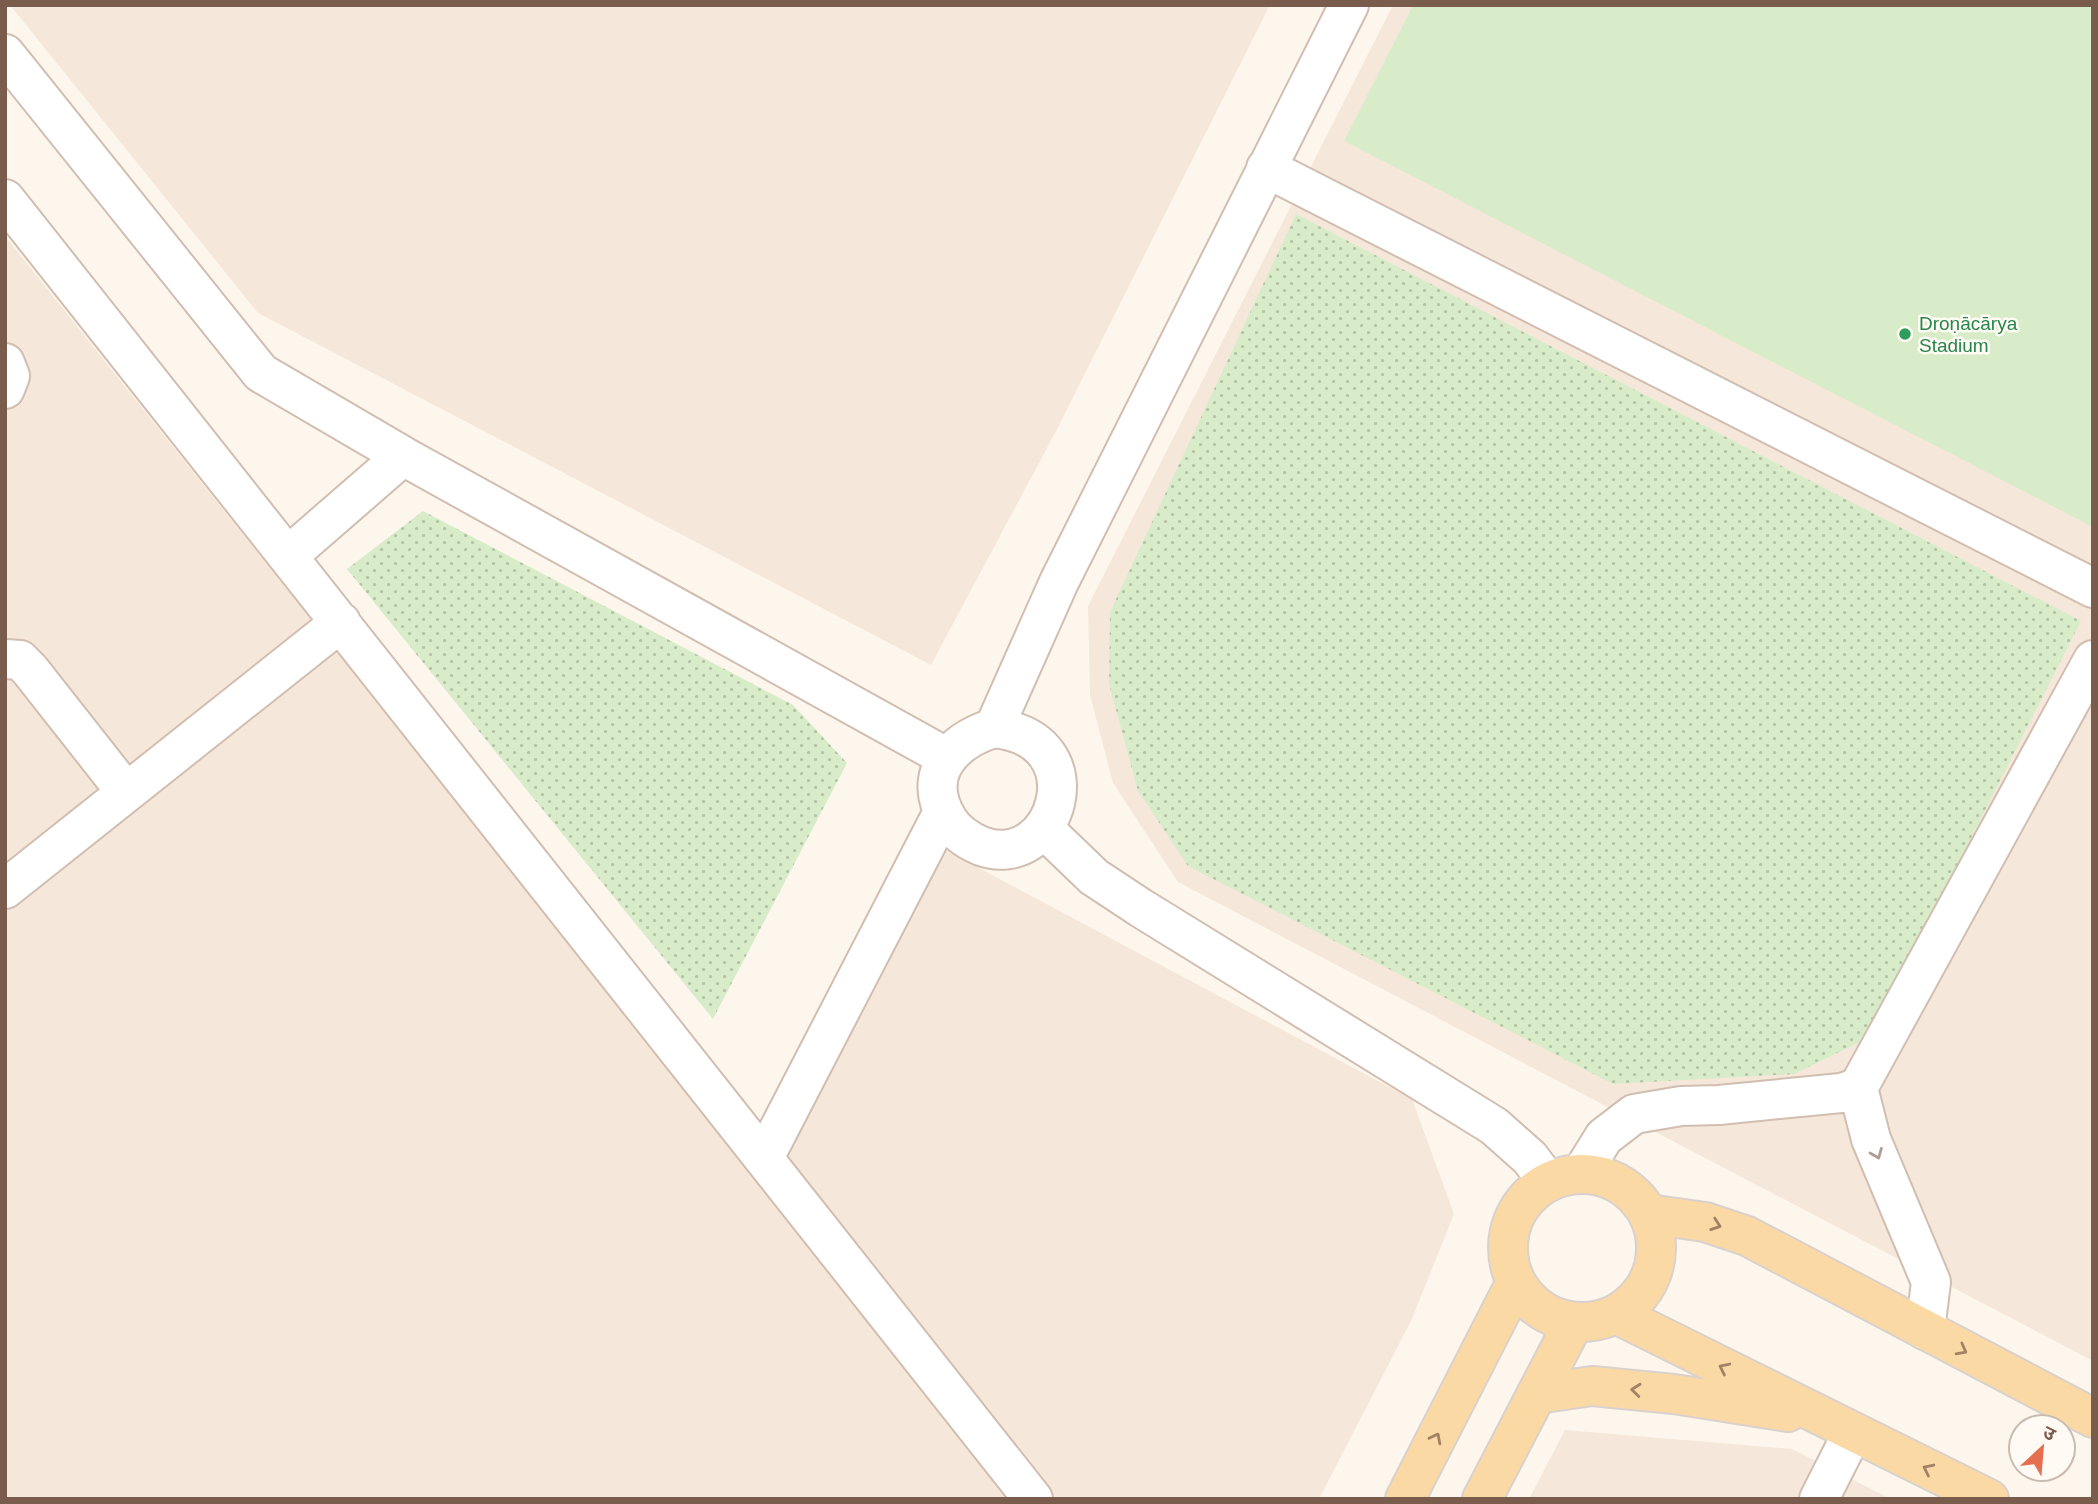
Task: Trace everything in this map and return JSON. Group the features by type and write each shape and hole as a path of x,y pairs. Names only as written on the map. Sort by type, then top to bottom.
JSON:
{"main road":[{"path":"1601,1176 1620,1185 1636,1197 1648,1214 1656,1236 1656,1259 1649,1282 1635,1300 1616,1314 1596,1321 1574,1322 1551,1315 1530,1301 1516,1282 1508,1260 1509,1237 1516,1214 1529,1196 1564,1178 1601,1176"},
{"path":"1648,1214 1705,1222 1746,1236 2093,1418"},
{"path":"1405,1499 1516,1282"},
{"path":"1616,1314 1989,1499"},
{"path":"1482,1499 1574,1322"},
{"path":"1537,1394 1592,1386 1674,1394 1839,1425"}],"street":[{"path":"994,728 1059,582 1349,5"},
{"path":"5,54 261,373 403,456 946,757"},
{"path":"1266,168 2093,588"},
{"path":"5,199 765,1156 1025,1496"},
{"path":"5,363 10,376 5,389"},
{"path":"288,555 403,456"},
{"path":"5,888 341,622"},
{"path":"5,659 20,660 30,670 126,792"},
{"path":"1043,828 1094,877 1494,1126 1530,1158 1564,1178 1604,1137 1634,1114 1681,1106 1841,1093 1858,1088 2082,703 2093,660"},
{"path":"994,728 1013,730 1032,738 1047,753 1056,771 1059,791 1054,811 1043,828 1017,845 987,848 968,841 953,828 943,812 938,793 939,775 946,757 960,743 994,728"},
{"path":"765,1156 943,812"},
{"path":"1858,1088 1871,1139 1931,1282 1925,1330"},
{"path":"1819,1499 1839,1425"}],"shaded area":[{"path":"10,5 1270,5 1055,433 931,665 258,313"},
{"path":"1393,5 2093,5 2093,1361 1178,882 1113,783 1090,695 1088,606"},
{"path":"5,236 753,1174 932,843 1412,1099 1454,1214 1411,1321 1319,1499 5,1499"},
{"path":"1565,1430 1792,1449 1891,1499 1529,1499"}],"green space":[{"name":"Droṇācārya Stadium","path":"1413,5 2093,5 2093,527 1344,141"},
{"path":"1296,214 2081,621 1870,1037 1794,1074 1613,1084 1188,866 1138,791 1109,684 1110,612"},
{"path":"423,511 793,705 847,763 713,1019 347,569"}],"place":[{"name":"Droṇācārya Stadium","path":"1905,334"}]}
